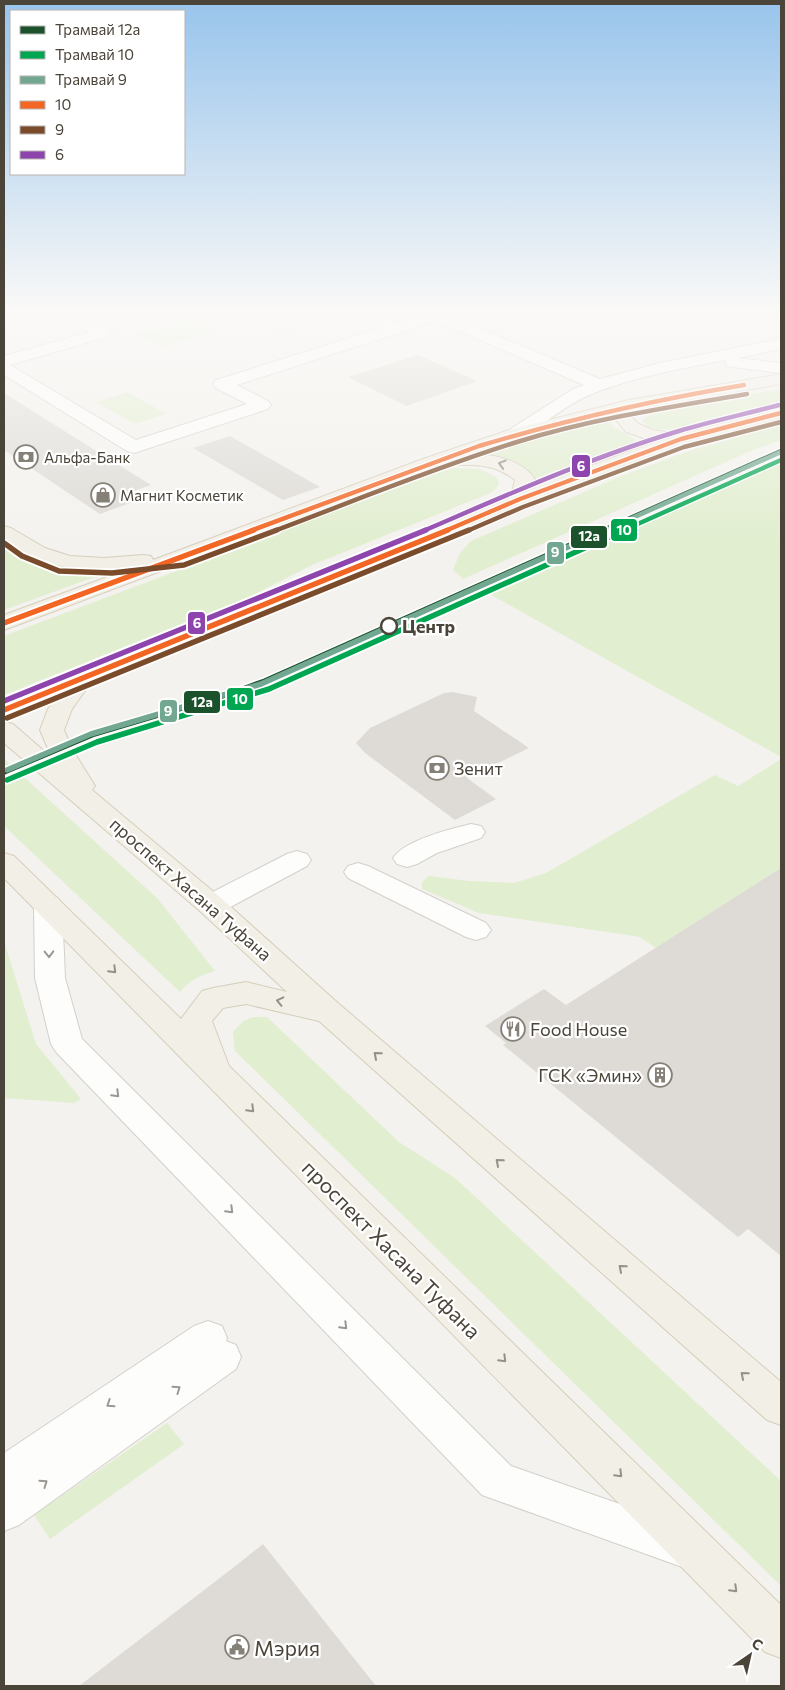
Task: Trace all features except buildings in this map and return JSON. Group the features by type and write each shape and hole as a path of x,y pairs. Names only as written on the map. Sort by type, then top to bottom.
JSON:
{"main road":[{"path":"4,623 439,460 516,434 629,405 726,388"},
{"path":"629,405 621,416 628,426 656,437 680,439"},
{"path":"4,710 394,553 520,499 680,439 781,413"},
{"path":"439,460 483,458 512,467 525,479 520,499"},
{"path":"4,532 40,555 60,562 112,564 182,556"},
{"path":"81,680 60,709 52,730 59,749 90,801"},
{"name":"проспект Хасана Туфана","path":"4,729 28,752 90,801 211,904 328,1012 781,1407"},
{"name":"проспект Хасана Туфана","path":"4,862 781,1636"},
{"path":"217,1075 196,1019 212,999 246,993 328,1012"}],"street":[{"path":"37,388 134,447 262,405 229,388"},
{"path":"516,434 579,393 592,388"},
{"path":"407,858 427,847 471,832"},
{"path":"211,904 297,860"},
{"path":"358,872 476,930"},
{"path":"48,905 50,978 67,1044 496,1480 697,1551"},
{"path":"4,1476 215,1348 4,1511"}],"green space":[{"path":"781,389 781,404 675,430 656,429 647,426 642,421 650,415 684,404"},
{"path":"127,392 166,414 135,424 96,402"},
{"path":"604,419 609,420 614,427 636,440 635,442 533,479 504,459 486,451"},
{"path":"781,425 781,440 753,450 463,579 453,570 460,553 471,541 621,476 689,451"},
{"path":"781,457 781,757 486,592 761,466"},
{"path":"456,468 480,469 497,478 499,483 496,489 488,494 312,565 251,596 4,695 4,636 442,471"},
{"path":"4,549 37,567 73,574 100,575 4,610"},
{"path":"4,759 157,898 215,971 187,984 180,992 4,826"},
{"path":"781,759 781,868 656,948 640,937 479,913 422,889 422,882 429,876 469,881 514,883 546,873 715,775 738,786"},
{"path":"4,941 36,1044 81,1099 74,1103 4,1098"},
{"path":"253,1017 267,1017 399,1142 455,1178 781,1481 781,1586 235,1051 233,1032 243,1021"},
{"path":"167,1423 184,1444 50,1539 34,1515"}],"tram line":[{"name":"12а","path":"4,772 94,734 235,692 265,681 781,451"},
{"name":"9","path":"7,770 91,734 261,684 781,452"},
{"name":"10","path":"7,780 97,742 269,689 781,460"}],"transit line":[{"name":"10","path":"4,623 479,446 544,427 610,411 728,388"},
{"name":"9","path":"4,543 22,556 59,571 112,573 184,565 442,468 518,442 631,414 747,394"},
{"name":"6","path":"4,701 391,545 517,491 610,455 679,431 779,405"},
{"name":"10","path":"4,710 394,553 520,499 613,463 681,439 781,413"},
{"name":"9","path":"7,718 397,561 523,507 616,471 684,447 781,422"}],"place":[{"name":"Альфа-Банк","path":"26,457"},
{"name":"Магнит Косметик","path":"103,495"},
{"name":"Центр","path":"389,626"},
{"name":"Зенит","path":"437,768"},
{"name":"Food House","path":"513,1029"},
{"name":"ГСК «Эмин»","path":"660,1075"},
{"name":"Мэрия","path":"237,1647"}]}
